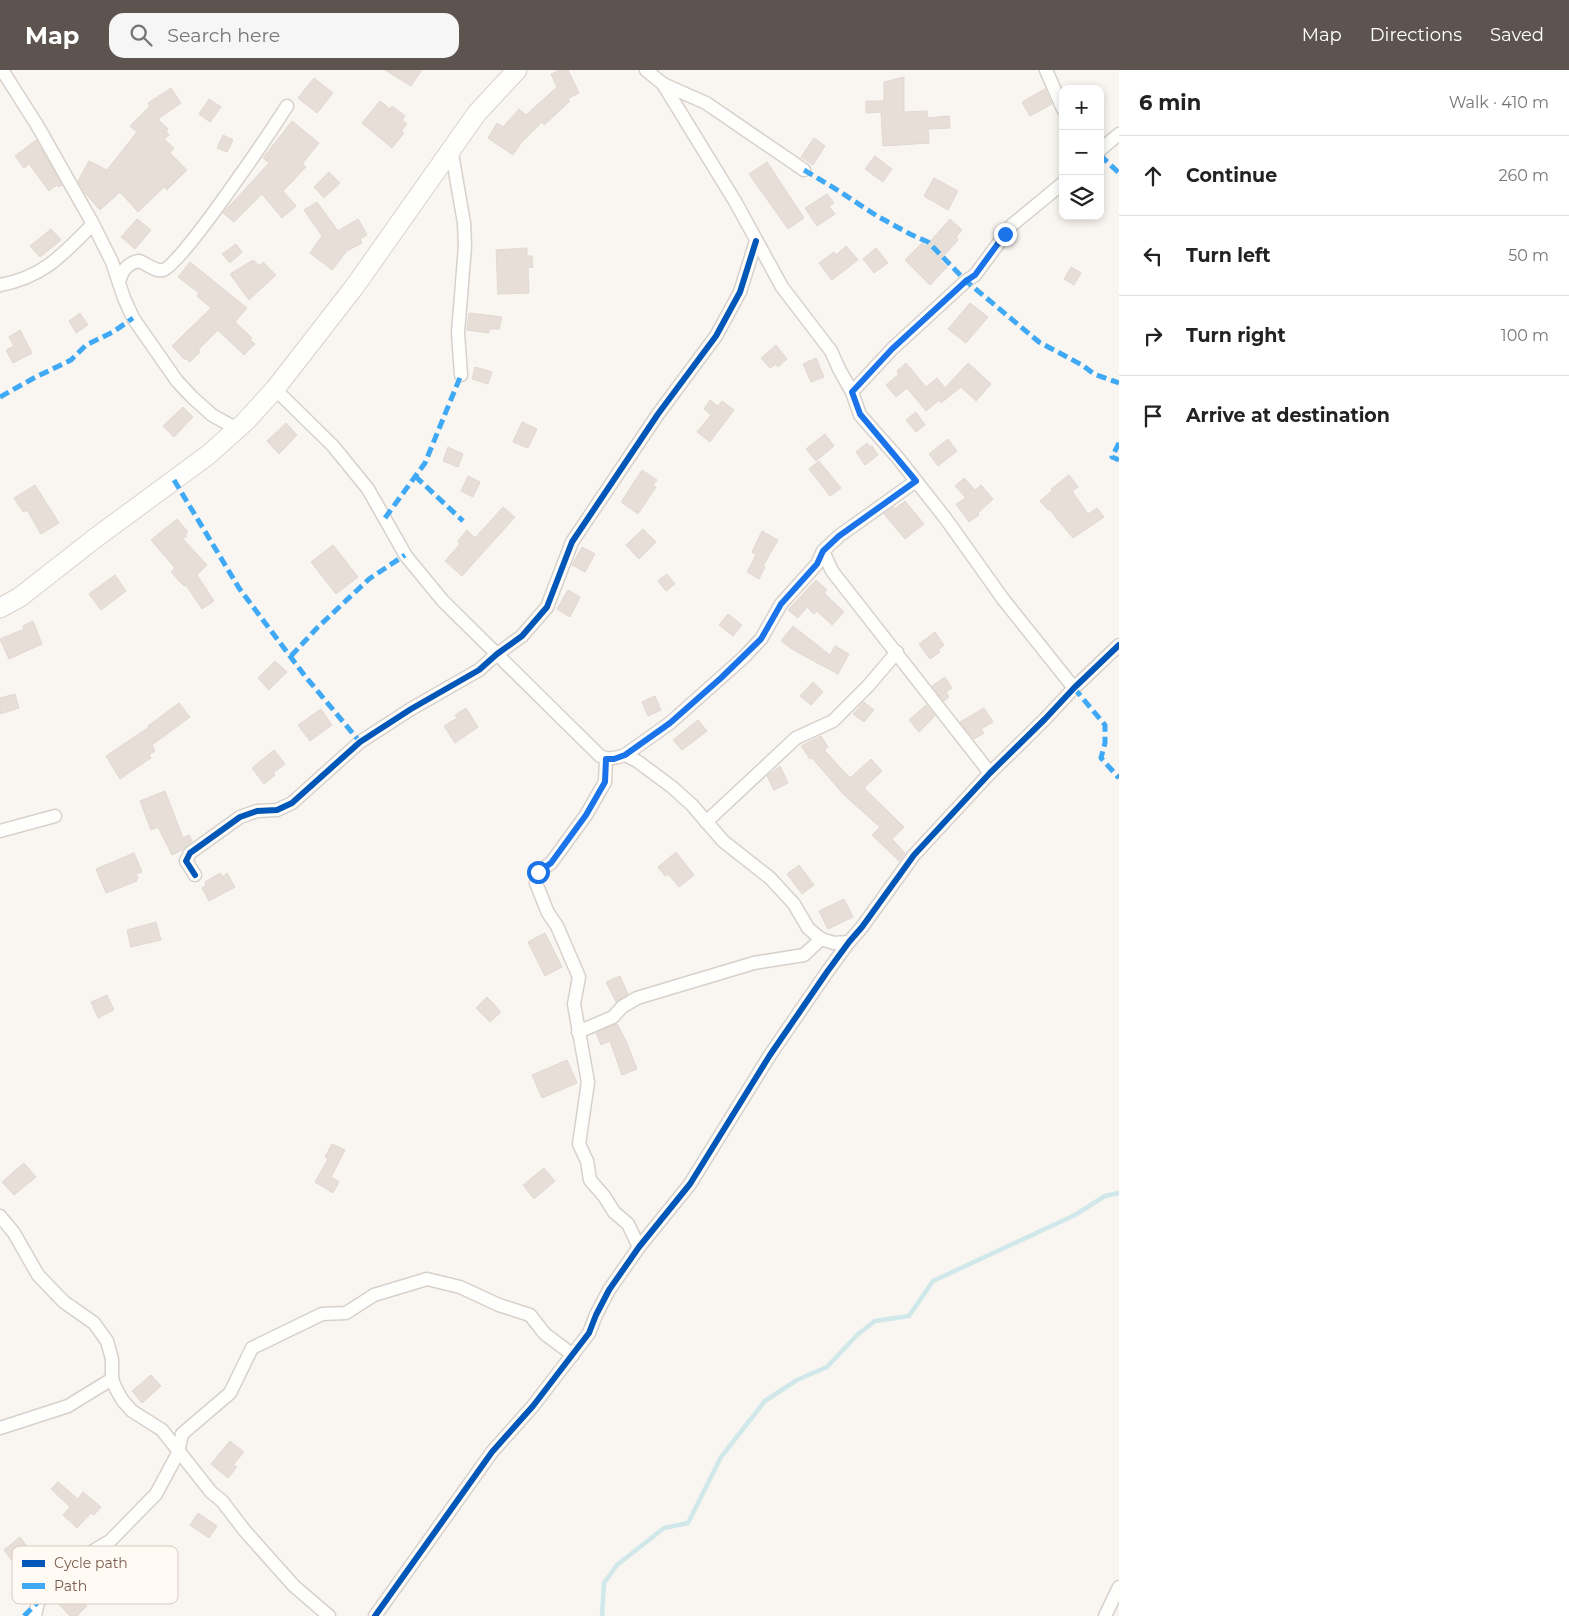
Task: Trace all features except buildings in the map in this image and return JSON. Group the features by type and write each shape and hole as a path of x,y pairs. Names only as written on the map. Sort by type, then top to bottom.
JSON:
{"street":[{"path":"2,70 37,125 93,224 112,262 133,318 178,381 212,416 237,429"},
{"path":"0,608 20,597 47,577 94,539 208,455 237,429 275,389 355,286 477,113 517,70"},
{"path":"646,70 663,84 706,103 804,170"},
{"path":"1046,70 1059,100"},
{"path":"663,84 736,202 782,287 831,351 852,392 860,414 946,519 1003,600 1074,688"},
{"path":"119,282 121,273 132,262 139,260 156,270 162,271 170,266 255,155 288,106"},
{"path":"1104,147 1119,134"},
{"path":"451,148 464,223 465,246 458,333 461,375"},
{"path":"852,392 892,349 966,281 975,275 1012,225 1059,186"},
{"path":"0,285 14,282 48,267 93,224"},
{"path":"194,875 186,860 190,853 240,817 257,811 277,810 292,803 360,742 410,709 479,670 522,636 547,607 572,542 658,414 716,336 740,292 756,241"},
{"path":"275,389 314,425 368,489 394,536 417,570 443,601 600,756 606,759 614,759 625,755 670,723 761,639 781,604 817,564 823,551 839,536 916,481"},
{"path":"823,551 832,570 990,773"},
{"path":"375,1616 492,1452 533,1406 589,1333 609,1290 639,1247 690,1184 770,1054 849,942 914,855 990,773 1119,645"},
{"path":"706,822 796,738 833,721 868,686 897,652"},
{"path":"625,755 637,761 672,787 692,805 723,841 770,878 794,904 808,928 821,939 834,943 849,942"},
{"path":"606,759 605,782 586,815 551,863 538,872 536,883 579,978 574,1004 588,1082 579,1144 587,1161 590,1180 604,1196 614,1212 628,1224 639,1247"},
{"path":"0,831 55,816"},
{"path":"578,1032 613,1017 622,1007 637,998 754,963 804,955 821,939"},
{"path":"0,1216 14,1233 28,1260 44,1282 64,1302 94,1323 107,1341 112,1359 112,1378 116,1389 127,1406 162,1430 178,1453 211,1492 222,1501 244,1531 294,1586 329,1616"},
{"path":"102,1546 110,1541 156,1494 178,1453 182,1434 230,1393 252,1348 322,1314 346,1314 374,1295 427,1280 460,1287 499,1305 530,1315 545,1334 573,1355"},
{"path":"0,1428 68,1406 112,1378"},
{"path":"1105,1616 1119,1587"}],"waterway":[{"path":"602,1616 604,1583 617,1565 664,1528 688,1523 721,1457 765,1401 797,1380 827,1367 857,1335 875,1321 909,1316 933,1281 1075,1215 1105,1196 1119,1193"}],"marked path":[{"path":"1104,159 1119,173"},
{"path":"804,170 877,216 928,242 966,281 1039,342 1082,365 1094,374 1119,383"},
{"path":"0,397 71,360 86,345 113,332 133,318"},
{"path":"385,518 425,463 461,375"},
{"path":"1119,443 1112,457 1119,460"},
{"path":"415,476 463,521"},
{"path":"174,480 239,588 305,676 360,742"},
{"path":"291,656 317,628 369,579 405,555"},
{"path":"1074,688 1105,725 1105,743 1101,758 1119,778"},
{"path":"24,1616 36,1604"}],"cycle path":[{"path":"195,875 186,861 190,853 240,817 257,811 277,810 292,803 360,742 411,709 479,670 522,636 547,607 572,542 658,414 716,336 740,292 756,241"},
{"path":"375,1616 492,1452 533,1406 589,1333 609,1290 639,1247 690,1184 770,1055 827,972 914,855 990,773 1119,645"}],"route":[{"path":"538,872 551,863 586,815 605,782 606,759 614,759 625,755 670,723 721,678 761,639 781,604 817,564 823,551 839,536 916,481 860,414 852,392 892,349 966,281 975,275 1005,234"}]}
